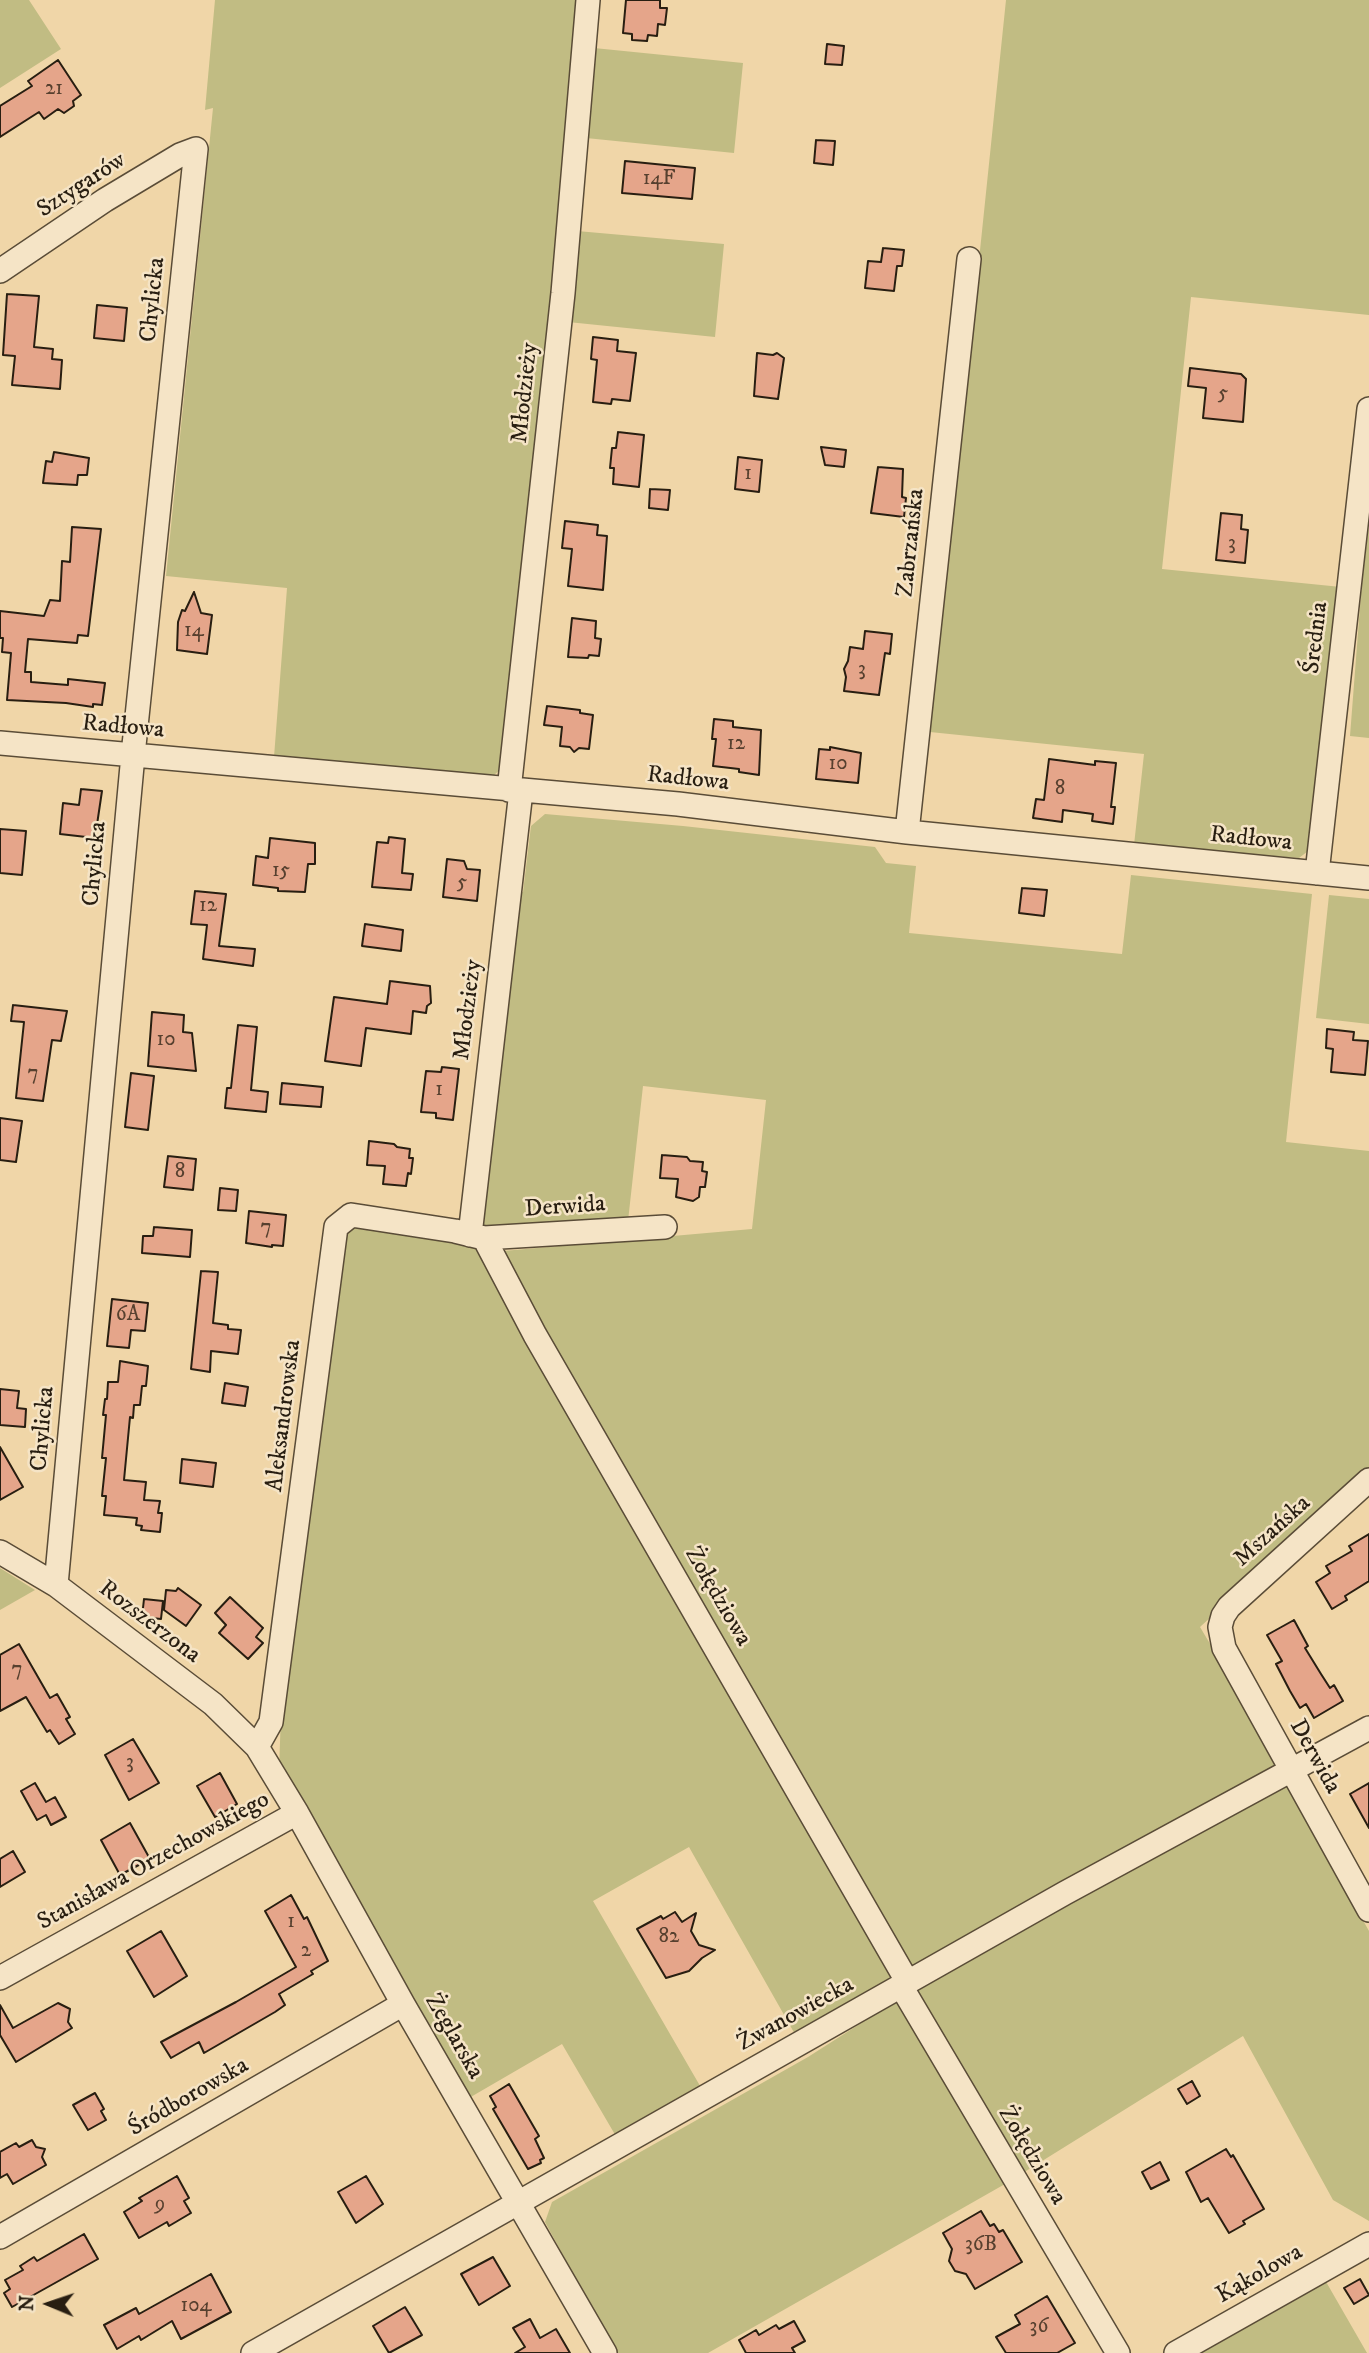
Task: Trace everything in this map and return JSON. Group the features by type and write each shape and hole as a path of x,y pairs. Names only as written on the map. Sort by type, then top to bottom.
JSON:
{"street":[{"name":"Młodzieży","path":"477,1237 588,0"},
{"name":"Sztygarów","path":"0,271 116,194 180,155 196,149"},
{"name":"Chylicka","path":"55,1585 133,755 196,149"},
{"name":"Zabrzańska","path":"907,832 969,259"},
{"name":"Średnia","path":"1317,873 1369,410"},
{"name":"Radłowa","path":"0,743 678,804 907,832 1369,878"},
{"name":"Aleksandrowska","path":"257,1747 271,1722 336,1227 351,1215 358,1215 477,1237"},
{"name":"Derwida","path":"477,1237 665,1227"},
{"name":"Żołędziowa","path":"477,1237 1118,2353"},
{"name":"Mszańska","path":"1220,1627 1229,1607 1369,1480"},
{"name":"Rozszerzona","path":"0,1552 55,1585 213,1704 257,1747"},
{"name":"Derwida","path":"1220,1627 1220,1639 1224,1648 1369,1910"},
{"name":"Żwanowiecka","path":"253,2353 1065,1893 1369,1728"},
{"name":"Żeglarska","path":"257,1747 606,2353"},
{"name":"Stanisława Orzechowskiego","path":"0,1978 297,1813"},
{"name":"Śródborowska","path":"0,2237 403,2004"},
{"name":"Kąkolowa","path":"1176,2353 1369,2244"}],"shaded area":[{"path":"0,0 29,0 61,49 0,88"},
{"path":"215,0 582,0 506,764 492,777 274,757 287,588 166,576 213,108 205,110"},
{"path":"1006,0 1369,0 1369,315 1191,297 1162,569 1341,587 1316,845 1299,858 1134,845 1144,754 930,732"},
{"path":"594,48 743,63 734,153 586,138"},
{"path":"577,231 724,244 715,337 568,322"},
{"path":"1369,525 1369,738 1350,736"},
{"path":"545,814 875,847 886,863 916,866 909,933 1122,954 1131,875 1312,894 1286,1142 1369,1151 1369,1472 1200,1627 1281,1763 909,1972 587,1406 503,1251 752,1229 766,1100 643,1086 628,1221 476,1232 515,893 523,892 531,826"},
{"path":"1329,895 1369,899 1369,1024 1316,1018"},
{"path":"348,1226 476,1243 897,1978 796,2036 689,1847 593,1901 703,2091 617,2138 562,2044 469,2098 279,1770 281,1714"},
{"path":"0,1568 35,1590 0,1610"},
{"path":"1286,1785 1369,1931 1369,2221 1333,2200 1243,2036 1018,2176 910,1987"},
{"path":"899,1999 1005,2184 708,2353 616,2353 545,2222 552,2202 808,2057"},
{"path":"1325,2280 1367,2353 1195,2353"}],"building":[{"path":"626,0 660,0 660,8 667,8 665,25 658,24 657,36 648,35 647,41 632,40 632,34 623,33"},
{"path":"827,44 844,46 842,65 825,64"},
{"path":"58,60 81,95 73,101 74,106 64,113 58,109 44,119 39,112 0,137 0,106 32,86 28,81"},
{"path":"816,140 835,141 833,165 814,163"},
{"path":"625,161 695,168 692,199 622,193"},
{"path":"883,248 904,250 902,266 897,266 894,291 865,288 868,261 881,262"},
{"path":"7,294 39,296 34,347 53,349 52,359 62,360 60,389 12,385 15,356 3,355"},
{"path":"97,305 127,308 124,341 94,338"},
{"path":"593,337 618,340 617,351 636,353 630,401 612,399 611,404 593,402 597,360 591,359"},
{"path":"757,353 777,353 784,358 778,399 754,396"},
{"path":"1190,368 1241,374 1246,379 1243,422 1203,418 1206,388 1188,386"},
{"path":"618,432 644,435 639,487 613,484 614,468 610,468 612,448 616,448"},
{"path":"821,447 846,450 844,467 825,465"},
{"path":"54,452 89,458 87,475 78,475 77,485 43,483 46,461 52,462"},
{"path":"738,457 762,460 759,492 735,489"},
{"path":"878,467 903,469 902,497 906,498 904,517 871,513"},
{"path":"650,489 670,490 668,510 649,508"},
{"path":"1221,513 1242,515 1241,529 1248,530 1245,563 1216,560"},
{"path":"565,521 598,525 597,535 607,536 603,590 568,586 572,549 562,548"},
{"path":"72,527 101,529 88,636 78,635 77,643 28,639 25,672 31,672 31,682 68,685 68,679 105,683 102,705 93,704 93,707 7,700 11,653 2,652 0,611 44,616 50,600 60,601 62,561 70,562"},
{"path":"194,592 201,613 212,615 207,654 177,650 178,622 182,610 185,611"},
{"path":"572,618 596,621 595,638 601,639 599,656 568,657"},
{"path":"865,631 892,634 890,654 885,653 879,695 844,691 844,669 850,647 863,649"},
{"path":"547,706 580,710 580,713 593,715 589,749 579,748 574,752 570,747 560,746 562,727 544,725"},
{"path":"714,719 733,721 733,727 761,730 759,775 713,766 716,739 712,739"},
{"path":"830,747 861,753 858,783 816,779 819,749 830,750"},
{"path":"1049,759 1095,765 1095,761 1116,763 1111,807 1115,807 1113,824 1092,821 1093,814 1063,810 1062,822 1033,818 1036,799 1044,800"},
{"path":"81,789 102,791 95,838 60,834 63,803 79,805"},
{"path":"0,829 26,831 22,875 0,873"},
{"path":"389,837 405,839 402,873 413,874 411,890 372,887 377,842 388,843"},
{"path":"270,838 315,843 315,864 308,864 305,892 278,891 278,888 253,885 256,856 268,858"},
{"path":"447,859 464,861 467,869 480,870 477,901 443,897"},
{"path":"1022,888 1047,890 1044,916 1019,913"},
{"path":"195,891 226,894 219,946 255,949 253,966 203,959 207,925 191,924"},
{"path":"365,924 403,930 401,951 362,946"},
{"path":"390,981 430,986 431,1003 427,1006 426,1013 413,1011 411,1034 366,1028 361,1066 325,1061 334,997 387,1004"},
{"path":"13,1005 67,1011 61,1041 52,1040 43,1101 16,1098 24,1022 11,1021"},
{"path":"152,1012 184,1015 183,1032 192,1033 196,1071 148,1066"},
{"path":"238,1025 257,1027 251,1090 268,1092 266,1112 225,1108 227,1088 231,1088"},
{"path":"1327,1029 1354,1032 1353,1040 1368,1041 1365,1075 1331,1072 1333,1049 1326,1048"},
{"path":"442,1067 459,1069 453,1120 436,1118 436,1113 421,1112 426,1071 441,1072"},
{"path":"131,1073 154,1076 148,1130 125,1127"},
{"path":"282,1083 323,1087 321,1107 280,1104"},
{"path":"0,1118 22,1121 16,1162 0,1160"},
{"path":"369,1141 410,1149 409,1158 413,1158 406,1186 383,1184 385,1166 367,1165"},
{"path":"662,1155 687,1157 690,1161 703,1162 702,1171 707,1172 705,1187 700,1187 699,1197 693,1201 676,1197 678,1179 660,1178"},
{"path":"168,1156 196,1159 193,1190 164,1187"},
{"path":"220,1188 238,1190 236,1211 218,1210"},
{"path":"249,1211 286,1215 283,1246 246,1243"},
{"path":"154,1227 192,1230 190,1257 142,1253 143,1236 153,1236"},
{"path":"201,1271 218,1272 213,1323 228,1325 228,1329 241,1330 238,1354 211,1351 210,1372 191,1369"},
{"path":"112,1299 148,1303 145,1331 131,1330 129,1348 107,1346"},
{"path":"120,1361 148,1366 140,1405 134,1405 133,1418 130,1417 124,1480 146,1482 144,1500 160,1501 160,1532 141,1530 142,1526 136,1525 137,1518 104,1515 106,1496 102,1496 106,1458 102,1458 106,1415 103,1415 108,1382 118,1382"},
{"path":"225,1383 248,1387 245,1406 222,1403"},
{"path":"0,1389 19,1391 17,1408 26,1409 25,1427 0,1425"},
{"path":"0,1447 23,1487 0,1500"},
{"path":"182,1459 216,1463 213,1487 180,1483"},
{"path":"1369,1534 1369,1581 1345,1596 1347,1600 1332,1609 1316,1582 1330,1573 1326,1566 1352,1551 1349,1546"},
{"path":"178,1588 201,1605 186,1626 164,1610 166,1590 176,1591"},
{"path":"230,1597 263,1628 256,1637 263,1643 248,1659 219,1633 226,1625 215,1613"},
{"path":"144,1599 163,1601 161,1619 142,1617"},
{"path":"1294,1620 1308,1646 1305,1648 1330,1688 1334,1685 1343,1701 1314,1718 1306,1704 1300,1708 1290,1691 1276,1664 1282,1661 1267,1635"},
{"path":"19,1644 50,1698 57,1694 70,1717 66,1719 75,1734 59,1744 50,1730 47,1732 26,1697 0,1711 0,1655"},
{"path":"133,1739 159,1783 129,1800 105,1755"},
{"path":"220,1773 237,1804 215,1817 197,1786"},
{"path":"35,1783 46,1802 55,1797 66,1817 51,1825 46,1815 37,1820 21,1791"},
{"path":"1369,1783 1369,1828 1350,1794"},
{"path":"130,1823 150,1859 120,1875 101,1840"},
{"path":"13,1851 25,1872 0,1887 0,1859"},
{"path":"291,1895 304,1919 307,1917 328,1961 311,1971 313,1974 279,1994 285,2005 275,2012 204,2053 199,2042 171,2058 161,2042 296,1967 265,1911"},
{"path":"675,1912 682,1922 696,1913 691,1931 699,1945 715,1950 689,1971 666,1978 637,1929"},
{"path":"161,1931 187,1976 154,1997 127,1951"},
{"path":"58,2003 70,2009 68,2022 72,2028 16,2062 0,2035 0,2005 13,2028"},
{"path":"1192,2081 1200,2096 1187,2104 1178,2089"},
{"path":"509,2084 539,2136 535,2139 544,2158 540,2160 541,2163 528,2169 493,2109 496,2107 490,2096"},
{"path":"95,2093 104,2109 101,2111 106,2120 88,2130 73,2105"},
{"path":"32,2140 36,2147 45,2149 42,2157 46,2165 13,2184 7,2174 0,2178 0,2152 16,2143 19,2147"},
{"path":"1226,2149 1231,2157 1233,2155 1264,2209 1229,2233 1208,2198 1201,2202 1186,2172"},
{"path":"1160,2162 1169,2180 1151,2189 1142,2172"},
{"path":"177,2176 189,2198 184,2201 191,2213 169,2226 167,2222 139,2238 124,2212 142,2201 139,2198"},
{"path":"366,2176 383,2204 356,2223 338,2192"},
{"path":"981,2211 990,2226 994,2224 999,2232 1003,2230 1022,2262 975,2289 966,2274 955,2271 949,2261 952,2249 943,2233"},
{"path":"84,2234 98,2259 12,2307 4,2293 10,2289 5,2280 23,2270 20,2266 34,2257 37,2261"},
{"path":"493,2257 510,2286 479,2305 461,2274"},
{"path":"211,2274 231,2312 181,2339 172,2321 141,2340 139,2336 117,2349 104,2325 136,2308 139,2314"},
{"path":"1360,2279 1369,2295 1354,2304 1344,2288"},
{"path":"1047,2296 1075,2343 1057,2353 1006,2353 996,2337 1020,2324 1015,2315"},
{"path":"405,2307 422,2335 389,2353 373,2326"},
{"path":"530,2319 540,2338 556,2329 570,2353 515,2353 525,2347 513,2328"},
{"path":"794,2321 805,2341 792,2348 795,2353 746,2353 739,2340 756,2330 759,2335 776,2325 779,2329"}]}
